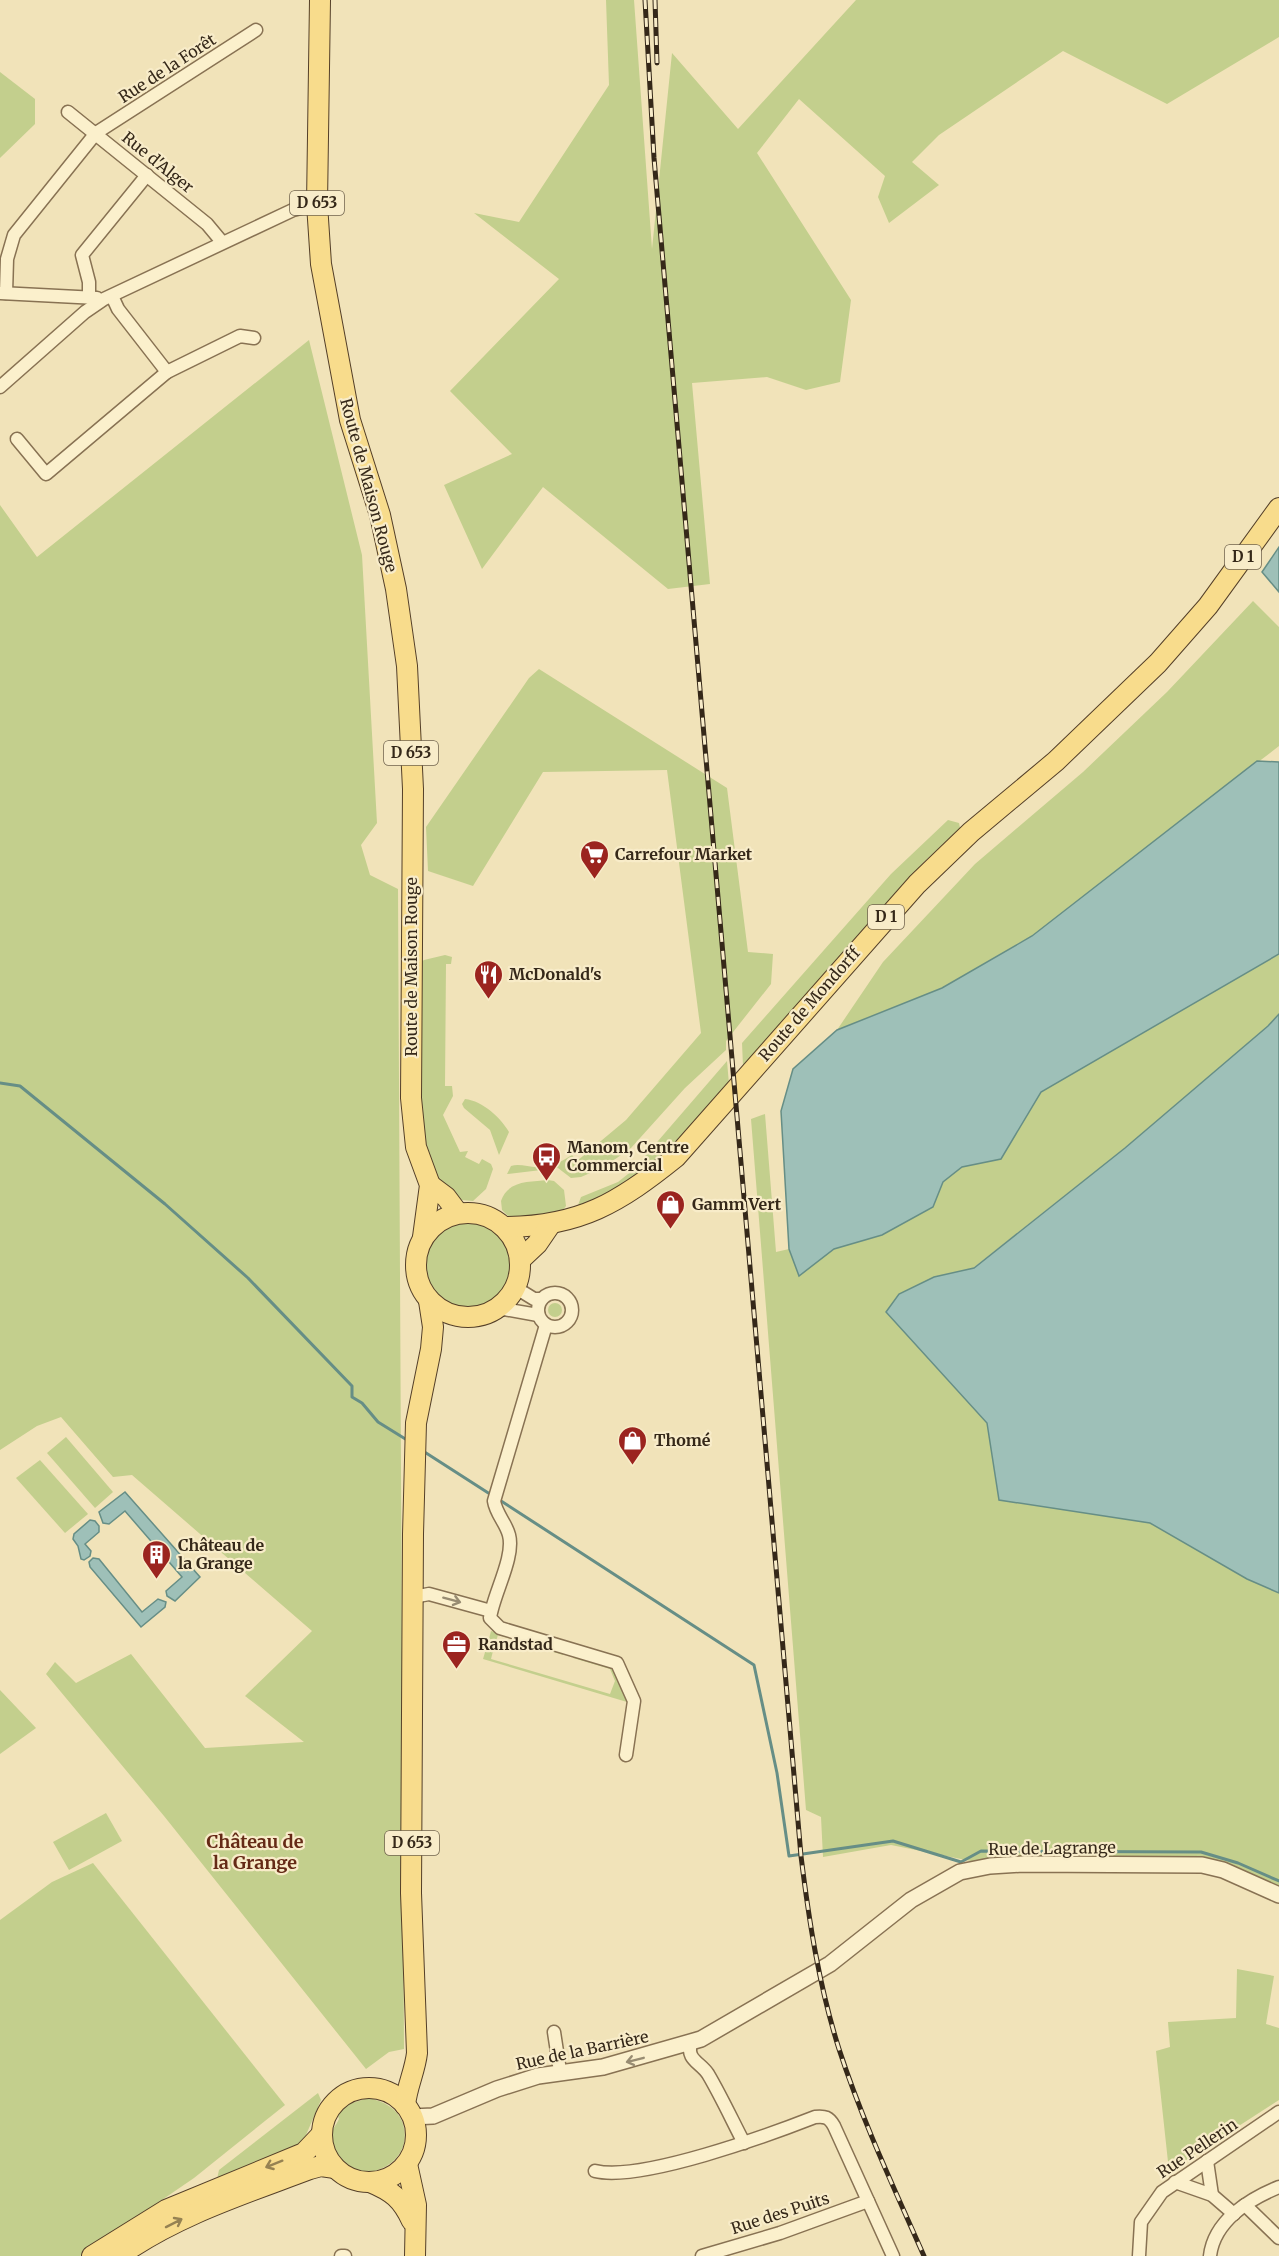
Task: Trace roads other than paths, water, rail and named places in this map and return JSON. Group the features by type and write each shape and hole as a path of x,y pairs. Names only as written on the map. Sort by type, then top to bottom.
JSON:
{"main road":[{"name":"Route de Maison Rouge","path":"320,0 317,204 321,264 350,420 380,515 396,589 407,666 412,789 411,1098 416,1147 430,1185"},
{"name":"Route de Mondorff","path":"550,1225 596,1211 634,1191 676,1157 917,884 971,832 1064,753 1158,663 1208,606 1279,508"},
{"path":"423,1237 432,1226 458,1213 484,1214 504,1227 518,1248 520,1260 518,1282 510,1296 498,1308 478,1316 455,1316 429,1301 422,1292 415,1270 415,1258 423,1237 430,1185 446,1197 458,1213"},
{"path":"520,1260 537,1244 550,1225"},
{"name":"D 1","path":"504,1227 550,1225"},
{"path":"429,1301 431,1349"},
{"path":"431,1349 455,1316"},
{"name":"D 653","path":"414,2034 411,1893 414,1478 416,1423 431,1349"},
{"path":"381,2090 398,2078 408,2063 414,2034"},
{"path":"370,2182 389,2178 407,2164 413,2152 416,2136 408,2111 406,2088 416,2065 414,2034"},
{"path":"408,2111 394,2095 381,2090 359,2089 339,2099 326,2115 322,2134 326,2154 335,2168 347,2177 370,2182 392,2191 403,2202 415,2229"},
{"path":"92,2256 174,2206 308,2151 322,2134"},
{"path":"407,2164 416,2205 415,2256"},
{"path":"123,2255 184,2218 310,2169 321,2166 335,2168"}],"street":[{"name":"Rue de la Forêt","path":"3,293 7,259 14,235 96,133 256,30"},
{"name":"Rue d'Alger","path":"68,112 207,224 222,242"},
{"path":"89,297 82,255 147,175"},
{"path":"0,387 85,312 108,298 293,210 317,204"},
{"path":"3,293 108,298 167,372"},
{"path":"17,439 46,474 167,372 240,336 254,338"},
{"path":"498,1308 542,1320 555,1327 564,1325 570,1318 573,1309 568,1299 560,1293 549,1293 541,1299 534,1299 520,1291 518,1282"},
{"path":"491,1615 510,1550 509,1535 496,1512 494,1501 542,1320 541,1299"},
{"path":"412,1597 429,1594 491,1615 500,1628 617,1663 634,1701 626,1755"},
{"name":"Rue de Lagrange","path":"847,1952 911,1900 960,1872 990,1866 1202,1865 1223,1870 1279,1895"},
{"name":"Rue de la Barrière","path":"408,2111 433,2116 506,2085 561,2071 603,2067 691,2043 819,1971 847,1952"},
{"path":"554,2032 561,2071"},
{"path":"691,2043 689,2050 691,2058 707,2072 744,2143"},
{"name":"Rue Pellerin","path":"1139,2256 1141,2222 1162,2192 1279,2112"},
{"path":"595,2171 605,2173 652,2167 744,2143 815,2117 830,2118 893,2256"},
{"path":"1208,2161 1212,2195"},
{"path":"1175,2182 1212,2195 1234,2214"},
{"path":"1210,2256 1212,2243 1234,2214 1245,2205 1279,2187"},
{"name":"Rue des Puits","path":"702,2256 780,2234 868,2201"},
{"path":"1245,2205 1279,2238"}],"water":[{"path":"1279,547 1279,592 1262,572"},
{"path":"1257,761 1279,762 1279,954 1041,1092 1001,1159 962,1167 943,1182 933,1207 882,1235 834,1249 799,1276 789,1249 781,1111 793,1069 837,1030 942,988 1032,936"},
{"path":"1279,1014 1279,1593 1247,1579 1150,1523 999,1500 987,1423 886,1312 899,1294 934,1277 974,1268 1125,1148 1268,1026"},
{"path":"125,1492 200,1577 175,1601 167,1596 166,1591 182,1577 125,1511 109,1524 103,1523 99,1512"},
{"path":"90,1520 95,1521 99,1526 99,1532 85,1544 91,1551 90,1556 84,1560 81,1559 78,1546 73,1539 74,1534"},
{"path":"93,1558 99,1559 142,1612 158,1599 166,1602 165,1607 141,1627 90,1567 89,1562"}],"waterway":[{"path":"0,1083 20,1086 165,1204 248,1278 352,1386 352,1397 362,1403 378,1422 407,1440"},
{"path":"423,1451 493,1496"},
{"path":"498,1499 754,1665 777,1773 789,1856 893,1841 961,1862 981,1851 1201,1852 1238,1863 1279,1881"}],"railway":[{"path":"645,0 654,158 801,1856 816,1953 839,2049 868,2128 924,2256"},
{"path":"655,0 657,63"}],"place":[{"name":"Carrefour Market","path":"594,880"},
{"name":"McDonald's","path":"488,1000"},
{"name":"Manom, Centre Commercial","path":"546,1182"},
{"name":"Gamm Vert","path":"671,1230"},
{"name":"Thomé","path":"633,1466"},
{"name":"Château de la Grange","path":"157,1580"},
{"name":"Randstad","path":"457,1670"}],"district":[{"name":"Château de la Grange","path":"255,1852"}]}
